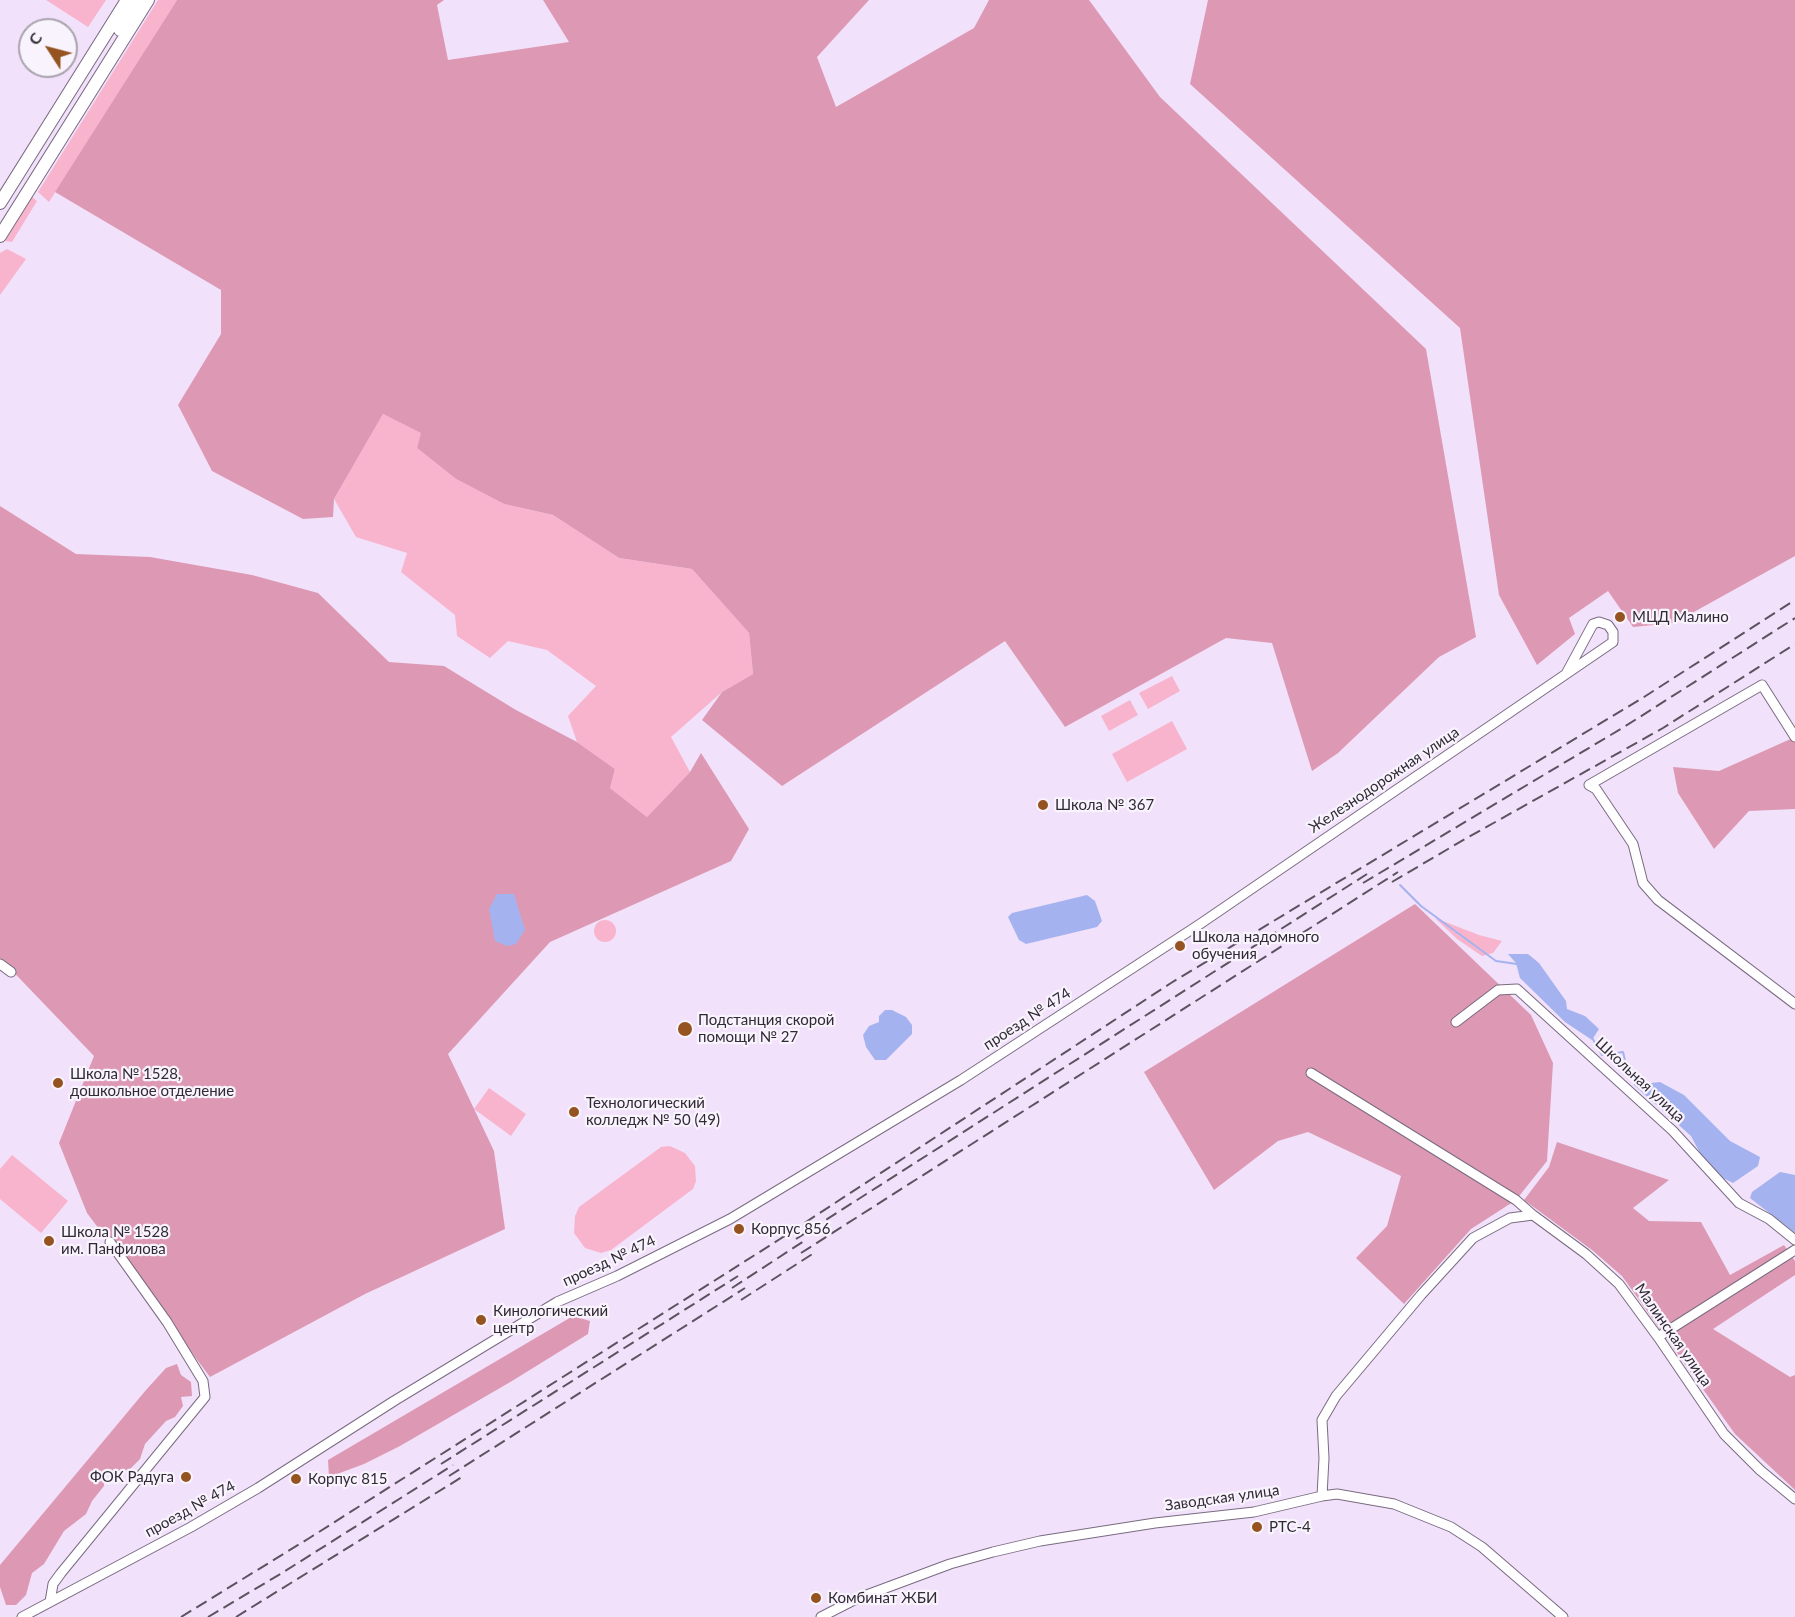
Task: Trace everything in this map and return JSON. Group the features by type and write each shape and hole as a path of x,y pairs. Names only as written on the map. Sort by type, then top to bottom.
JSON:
{"main road":[{"path":"0,203 127,0"},
{"path":"125,36 120,38 118,32 138,0"},
{"path":"0,236 148,0"}],"street":[{"name":"Железнодорожная улица","path":"1172,942 1566,674 1613,642 1613,632 1608,625 1599,622 1593,624 1566,674"},
{"path":"1795,738 1762,685 1589,785 1596,789 1633,844 1643,883 1658,900 1795,1004"},
{"name":"проезд № 474","path":"22,1617 191,1527 258,1488 394,1401 557,1302 617,1276 730,1220 961,1080 1172,942"},
{"path":"0,964 11,972"},
{"name":"Школьная улица","path":"1456,1022 1498,990 1516,989 1673,1131 1739,1203 1769,1219 1795,1240"},
{"name":"Малинская улица","path":"1311,1073 1516,1200 1586,1254 1619,1284 1724,1434 1760,1470 1795,1499"},
{"path":"1322,1496 1324,1458 1322,1420 1336,1396 1421,1295 1473,1238 1510,1218 1533,1215"},
{"path":"50,1602 53,1584 61,1573 205,1397 203,1381 167,1322 110,1242"},
{"path":"1658,1337 1795,1250"},
{"name":"Заводская улица","path":"821,1617 856,1599 929,1571 993,1552 1040,1541 1162,1522 1254,1512 1337,1494 1394,1504 1451,1527 1482,1547 1563,1617"}],"shaded area":[{"path":"46,0 106,0 88,27 78,21 78,18 74,18"},
{"path":"158,0 177,0 49,202 38,192"},
{"path":"177,0 444,0 437,5 448,60 569,42 543,0 869,0 817,57 836,107 974,28 989,0 1089,0 1160,97 1426,349 1476,637 1439,657 1338,753 1312,771 1272,643 1226,638 1065,727 1005,641 782,786 702,720 722,692 753,674 749,633 692,569 619,558 553,515 504,504 456,479 417,448 421,433 383,414 334,499 333,517 303,519 212,471 178,405 221,334 221,290 55,192"},
{"path":"1208,0 1795,0 1795,556 1674,623 1633,627 1608,591 1569,618 1575,634 1537,665 1499,595 1460,328 1190,84"},
{"path":"32,197 37,201 12,242 5,241"},
{"path":"7,249 26,259 0,295 0,253"},
{"path":"383,414 422,433 417,448 456,479 504,504 553,515 619,558 692,569 749,633 753,674 722,692 671,737 690,772 647,817 610,788 615,769 577,742 568,716 596,686 547,650 508,641 490,658 457,636 455,615 401,572 407,553 356,537 334,499"},
{"path":"0,506 76,554 150,557 252,575 318,593 389,662 444,666 516,710 577,742 615,769 610,788 647,817 690,772 701,753 749,829 731,861 550,942 448,1054 494,1151 505,1229 365,1294 210,1377 87,1213 59,1143 94,1056 0,958"},
{"path":"1172,676 1180,691 1148,709 1139,693"},
{"path":"1130,700 1138,715 1109,731 1101,716"},
{"path":"1172,721 1187,749 1127,782 1112,754"},
{"path":"1795,737 1795,809 1749,811 1714,849 1678,793 1673,767 1719,771"},
{"path":"1415,904 1531,1015 1553,1063 1547,1161 1516,1200 1471,1229 1404,1304 1356,1258 1387,1226 1401,1176 1308,1132 1278,1141 1214,1190 1144,1072"},
{"path":"1435,918 1502,941 1493,953 1482,956 1457,939"},
{"path":"601,920 609,920 616,927 616,935 609,942 601,942 594,935 594,927"},
{"path":"489,1088 526,1114 511,1136 474,1109"},
{"path":"1557,1142 1669,1180 1633,1208 1649,1221 1701,1222 1730,1275 1784,1245 1795,1261 1795,1275 1713,1329 1790,1377 1795,1375 1795,1490 1735,1434 1622,1276 1592,1250 1524,1200 1549,1167"},
{"path":"670,1146 685,1153 695,1166 696,1181 693,1189 611,1250 601,1253 585,1248 574,1233 575,1216 579,1207 661,1147"},
{"path":"12,1155 68,1201 41,1233 0,1199 0,1169"},
{"path":"573,1316 590,1321 588,1334 400,1446 364,1464 329,1477 328,1460"},
{"path":"177,1364 181,1375 191,1382 192,1396 181,1397 183,1406 175,1417 166,1421 145,1444 140,1459 129,1470 104,1472 104,1486 92,1501 86,1514 64,1531 44,1564 32,1573 26,1595 16,1605 6,1605 0,1587 0,1565 146,1390 166,1368"}],"water":[{"path":"497,894 514,894 525,930 516,944 507,946 495,941 489,909"},
{"path":"1087,895 1095,901 1102,921 1097,927 1026,944 1019,940 1008,917 1012,913"},
{"path":"1508,954 1528,954 1539,963 1566,1001 1567,1009 1585,1016 1599,1029 1592,1040 1565,1022 1520,978 1516,963"},
{"path":"885,1010 892,1010 906,1017 912,1025 912,1034 886,1060 875,1060 866,1047 863,1035 869,1026 879,1022 879,1016"},
{"path":"1634,1081 1642,1084 1660,1082 1684,1095 1730,1141 1760,1157 1758,1166 1733,1183 1715,1174 1691,1136 1634,1085"},
{"path":"1780,1172 1795,1175 1795,1233 1750,1198 1752,1192"}],"waterway":[{"path":"1400,885 1421,906 1496,961 1517,964"},
{"path":"1591,1036 1602,1055 1623,1052 1628,1073 1636,1082"}],"railway":[{"path":"181,1617 780,1239 1171,983 1644,697 1795,600"},
{"path":"1363,883 1624,727 1795,618"},
{"path":"1392,882 1663,728 1795,644"},
{"path":"801,1253 1398,872"},
{"path":"796,1239 1367,874"},
{"path":"732,1288 807,1239"},
{"path":"741,1300 814,1253"},
{"path":"441,1464 738,1276"},
{"path":"449,1476 745,1288"},
{"path":"208,1617 453,1465"},
{"path":"236,1617 462,1477"}],"place":[{"name":"МЦД Малино","path":"1620,617"},
{"name":"Школа № 367","path":"1043,805"},
{"name":"Школа надомного обучения","path":"1180,946"},
{"name":"Подстанция скорой помощи № 27","path":"685,1029"},
{"name":"Школа № 1528, дошкольное отделение","path":"58,1083"},
{"name":"Технологический колледж № 50 (49)","path":"574,1112"},
{"name":"Корпус 856","path":"739,1229"},
{"name":"Школа № 1528 им. Панфилова","path":"49,1241"},
{"name":"Кинологический центр","path":"481,1320"},
{"name":"ФОК Радуга","path":"186,1477"},
{"name":"Корпус 815","path":"296,1479"},
{"name":"РТС-4","path":"1257,1527"},
{"name":"Комбинат ЖБИ","path":"816,1598"}]}
